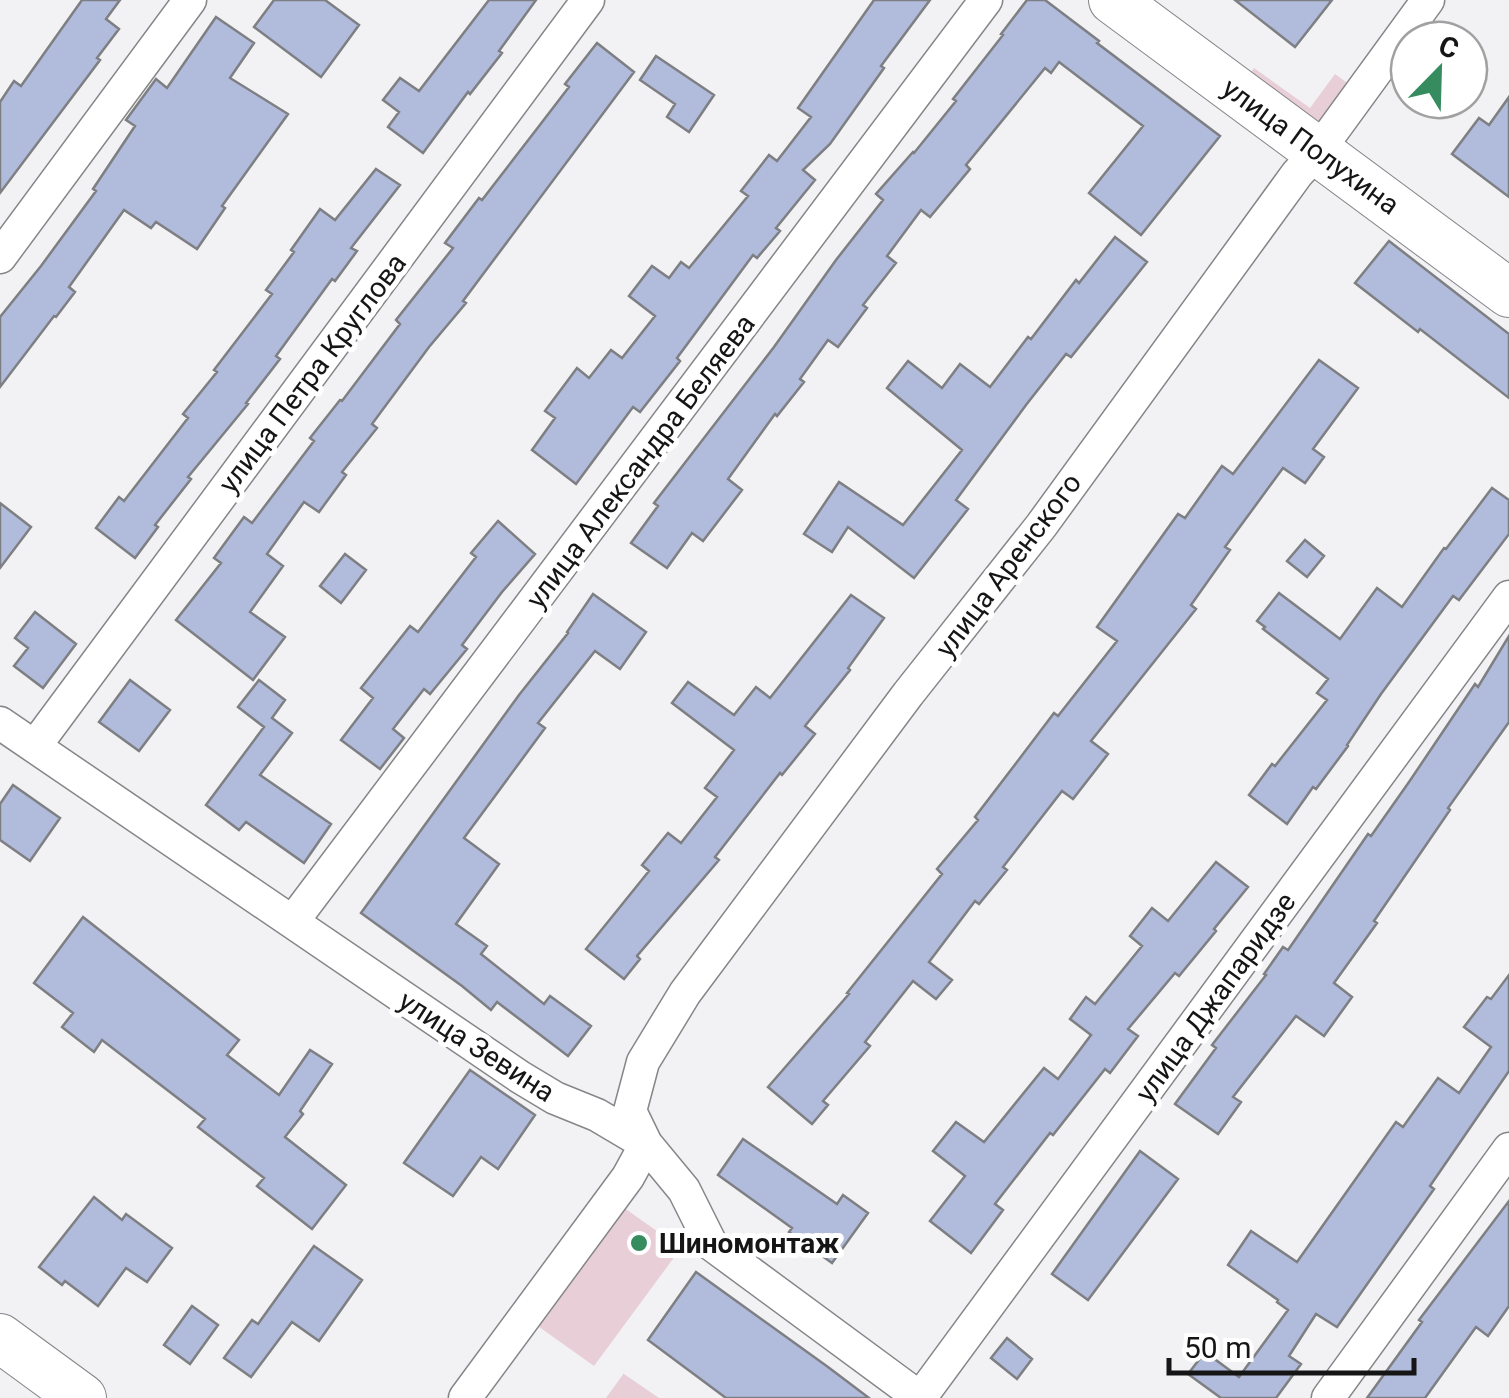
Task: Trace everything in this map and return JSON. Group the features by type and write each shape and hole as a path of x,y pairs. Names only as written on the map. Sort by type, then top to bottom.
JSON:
{"main road":[{"name":"улица Полухина","path":"1113,0 1509,293"},
{"path":"0,1338 82,1398"}],"street":[{"path":"0,257 190,0"},
{"name":"улица Петра Круглова","path":"35,746 588,0"},
{"name":"улица Александра Беляева","path":"293,921 986,0"},
{"name":"улица Аренского","path":"646,1144 630,1112 643,1062 685,993 908,694 1040,526 1428,0"},
{"name":"улица Джапаридзе","path":"920,1398 1509,596"},
{"name":"улица Зевина","path":"0,723 520,1077 646,1144 684,1190 711,1244 920,1398"},
{"path":"465,1398 628,1176 646,1144"},
{"path":"1328,1398 1509,1149"}],"shaded area":[{"path":"1254,68 1310,108 1335,74 1350,85 1319,128 1248,77"},
{"path":"620,1205 681,1248 594,1366 535,1324"},
{"path":"624,1374 659,1398 606,1398"}],"building":[{"path":"82,0 120,0 106,19 119,29 0,193 0,102 14,81 21,86"},
{"path":"274,0 325,0 359,25 321,77 254,27"},
{"path":"489,0 536,0 499,51 502,53 423,153 388,127 399,112 383,100 400,78 419,91"},
{"path":"874,0 930,0 830,144 803,170 815,180 776,228 780,231 757,258 753,255 677,358 680,361 640,412 633,407 576,484 532,450 555,418 545,411 577,368 589,378 611,350 622,358 655,316 629,296 652,266 669,278 681,262 689,268 748,196 741,191 769,155 777,161 811,117 798,108"},
{"path":"1027,0 1045,0 1220,136 1141,235 1089,193 1143,126 1059,62 1051,73 1045,68 966,165 970,169 930,217 921,210 887,256 896,263 863,305 867,308 838,347 828,340 800,379 804,382 775,414 728,479 742,490 703,541 692,533 667,568 631,543 658,506 654,503 883,200 876,194 956,101 953,99"},
{"path":"1235,0 1332,0 1295,47"},
{"path":"216,17 254,43 230,78 288,114 222,206 225,208 197,249 156,222 151,228 124,210 69,287 75,292 0,387 0,317 96,191 93,189 135,126 126,120 156,79 167,88"},
{"path":"597,43 634,72 463,301 466,303 372,424 377,428 342,472 346,475 319,512 304,502 267,554 283,566 250,612 285,637 253,680 176,620 221,563 214,558 244,517 252,523 314,441 310,438 400,324 396,320 453,248 445,243 569,87 565,84"},
{"path":"656,56 714,95 689,132 667,117 675,104 640,80"},
{"path":"1509,97 1509,197 1452,154 1478,120 1489,125"},
{"path":"376,169 400,185 351,248 357,251 276,356 280,359 248,404 188,477 191,479 135,558 96,528 119,497 124,501 188,418 183,414 272,294 266,290 320,209 335,220"},
{"path":"1115,237 1147,262 1071,357 1066,354 1026,405 956,500 968,509 914,578 848,527 832,552 804,534 839,482 903,525 962,450 887,388 908,361 942,388 960,364 990,387"},
{"path":"1389,241 1509,334 1509,398 1355,283"},
{"path":"1319,360 1358,388 1313,449 1324,457 1305,483 1283,468 1225,547 1230,550 1191,605 1196,609 1091,741 1108,754 1073,799 1062,791 1003,867 1007,870 979,904 975,901 929,962 952,980 936,999 913,981 865,1042 870,1046 823,1101 828,1105 812,1124 768,1087 849,994 942,874 937,869 978,820 975,817 1054,713 1058,716 1117,641 1097,627 1178,514 1185,518 1222,466 1233,474"},
{"path":"1492,488 1509,500 1509,534 1459,600 1453,596 1348,746 1287,824 1249,795 1327,700 1317,693 1328,679 1257,621 1279,593 1340,639 1377,588 1402,607"},
{"path":"0,503 31,527 0,568"},
{"path":"498,521 535,554 462,645 467,649 430,694 424,689 393,729 404,738 380,769 341,740 373,698 361,688 410,626 418,632 476,557 471,553"},
{"path":"1305,540 1324,556 1307,577 1287,561"},
{"path":"345,554 366,570 341,603 320,586"},
{"path":"593,594 646,632 620,669 595,651 538,723 545,728 464,838 499,864 456,924 487,946 481,954 544,1004 550,996 591,1026 568,1056 497,1002 491,1010 361,913"},
{"path":"851,595 884,618 850,670 805,726 815,734 715,857 719,860 637,956 640,959 624,979 586,949 649,871 642,865 668,833 681,843 717,797 705,788 734,750 672,703 688,682 734,715 756,687 770,698"},
{"path":"35,612 76,644 43,688 14,666 28,648 15,638"},
{"path":"1509,636 1509,722 1334,983 1352,997 1324,1036 1296,1016 1233,1097 1241,1102 1218,1134 1175,1104 1283,947 1288,950 1475,684 1478,687"},
{"path":"130,680 170,710 139,751 99,722"},
{"path":"259,680 285,700 272,718 292,733 260,775 331,824 304,863 246,822 239,830 206,805 264,727 238,707"},
{"path":"13,785 60,818 30,861 0,840 0,804"},
{"path":"1216,862 1248,887 1179,976 1175,973 1128,1029 1138,1036 1110,1073 1105,1069 995,1204 1003,1210 971,1253 930,1221 965,1176 933,1151 956,1122 984,1142 1044,1068 1058,1079 1091,1035 1070,1019 1086,997 1095,1004 1142,946 1130,936 1152,908 1168,921"},
{"path":"83,917 239,1040 227,1055 279,1095 310,1050 332,1064 285,1137 346,1185 312,1229 257,1186 264,1178 198,1127 205,1119 102,1040 94,1052 62,1027 73,1013 34,983"},
{"path":"1509,975 1509,1071 1430,1186 1434,1189 1337,1327 1316,1314 1289,1356 1301,1364 1276,1398 1221,1398 1188,1374 1205,1352 1239,1377 1288,1310 1228,1265 1251,1231 1297,1262 1396,1122 1403,1127 1438,1078 1459,1093 1491,1047 1464,1027"},
{"path":"470,1070 535,1115 498,1169 481,1157 453,1196 404,1163"},
{"path":"743,1139 837,1204 843,1195 868,1213 832,1263 789,1232 792,1228 718,1175"},
{"path":"1140,1151 1178,1179 1088,1300 1052,1274"},
{"path":"94,1197 122,1220 126,1214 172,1248 147,1282 126,1268 98,1306 39,1267"},
{"path":"1509,1201 1509,1306 1488,1336 1476,1327 1425,1398 1367,1398 1422,1322 1419,1320"},
{"path":"314,1246 362,1280 319,1341 292,1322 251,1377 224,1358 252,1320 258,1324"},
{"path":"696,1272 869,1398 726,1398 648,1340"},
{"path":"192,1306 218,1325 190,1364 164,1345"},
{"path":"1007,1338 1032,1359 1017,1379 991,1358"}],"place":[{"name":"Шиномонтаж","path":"639,1243"}]}
